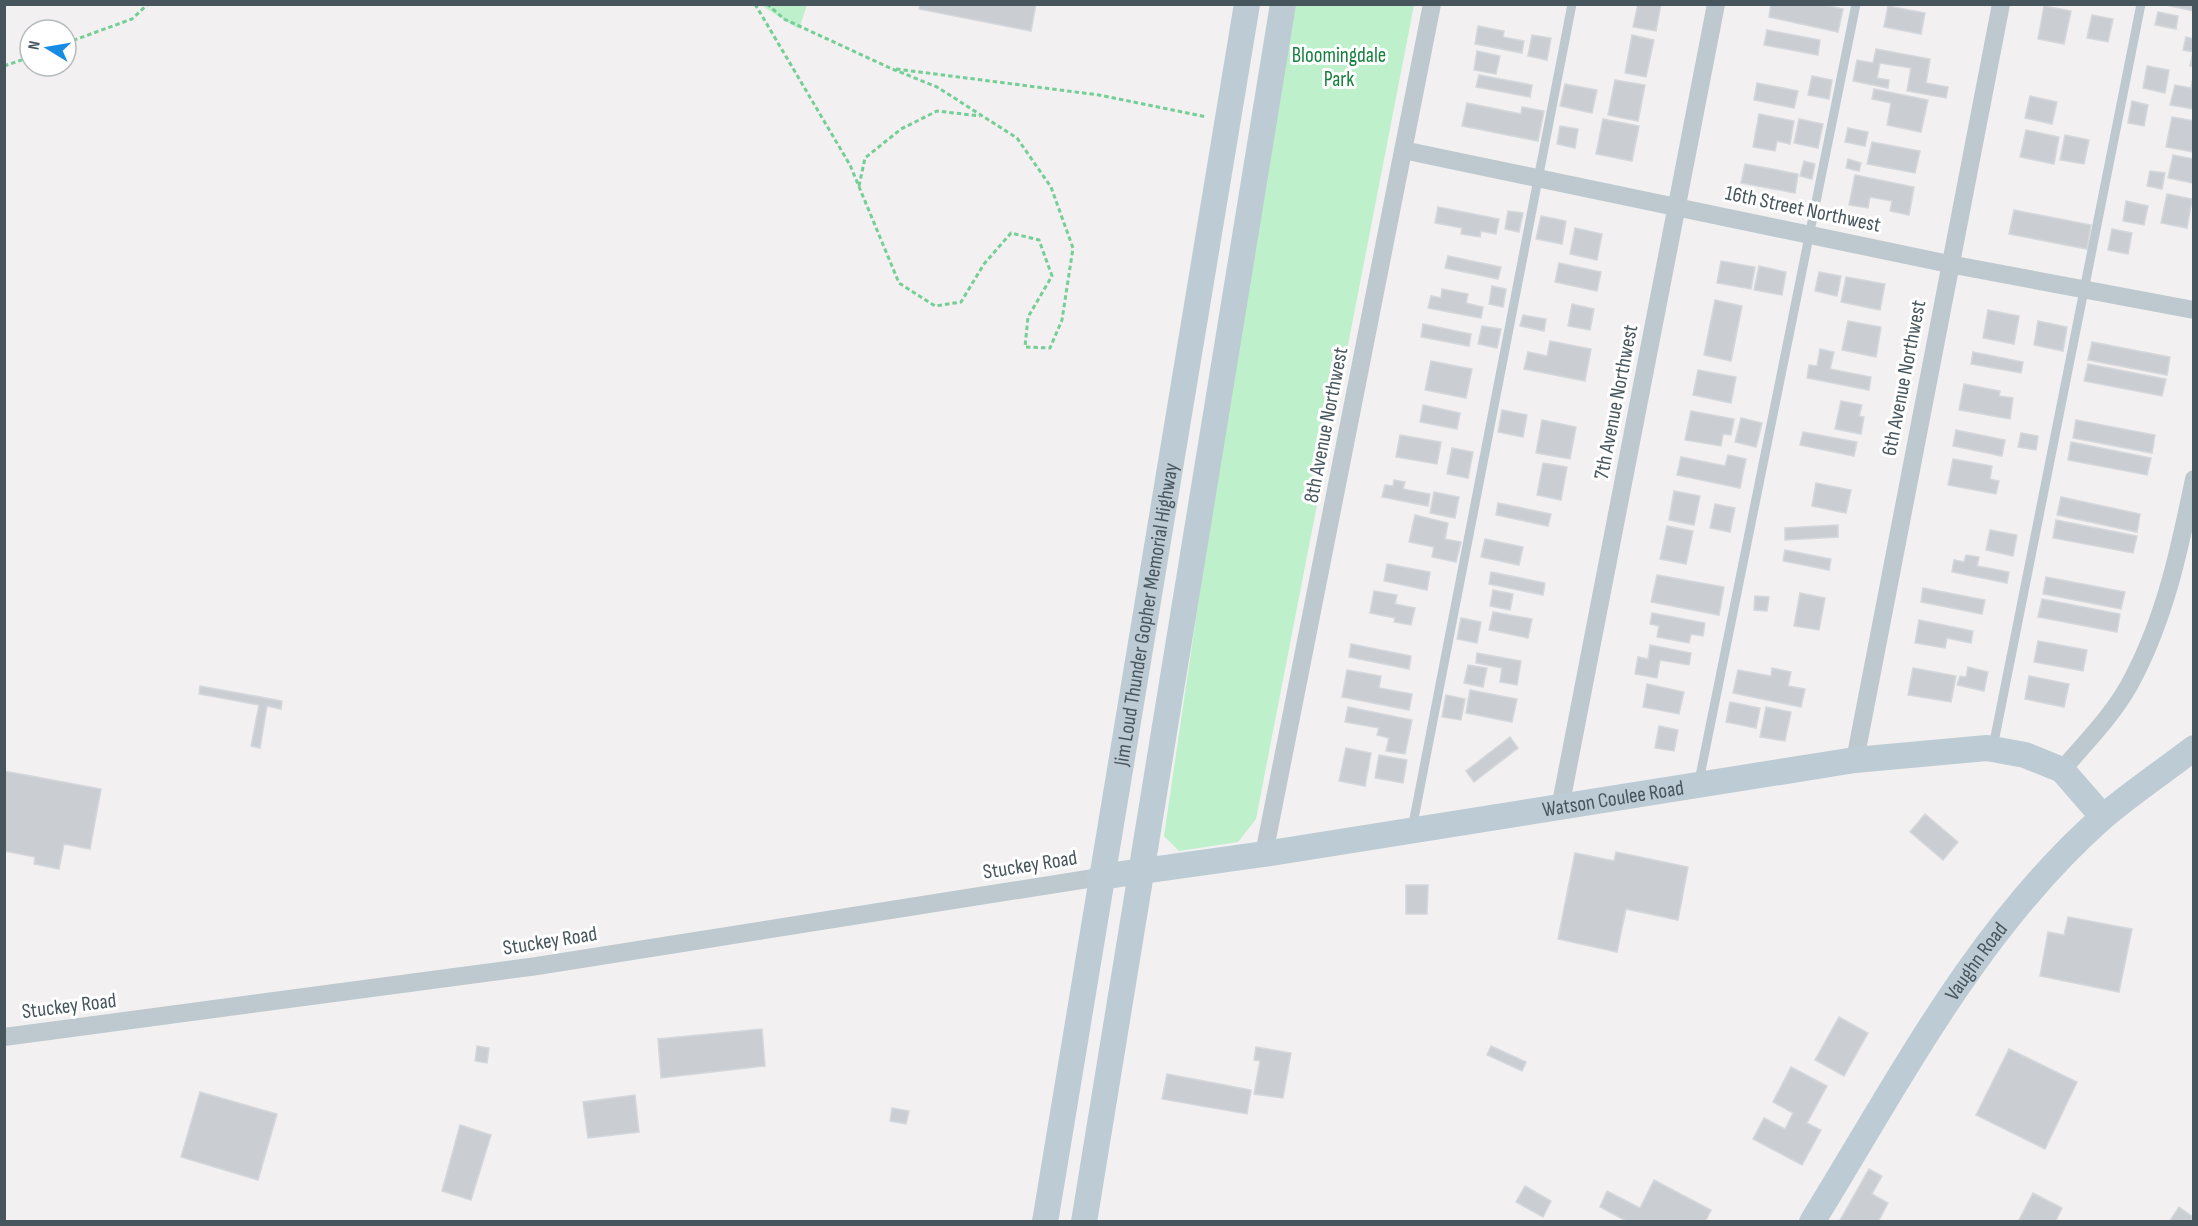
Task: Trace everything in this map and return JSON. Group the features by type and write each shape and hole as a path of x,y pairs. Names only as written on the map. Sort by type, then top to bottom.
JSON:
{"main road":[{"name":"Jim Loud Thunder Gopher Memorial Highway","path":"1045,1221 1246,4"},
{"name":"Jim Loud Thunder Gopher Memorial Highway","path":"1084,1221 1283,4"},
{"name":"Vaughn Road","path":"1812,1221 1965,973 2002,925 2103,817 2193,748"},
{"name":"Watson Coulee Road","path":"1100,877 1264,854 1855,760 1992,749 2025,754 2062,770 2103,817"}],"street":[{"name":"8th Avenue Northwest","path":"1264,854 1432,4"},
{"name":"7th Avenue Northwest","path":"1560,808 1716,4"},
{"name":"6th Avenue Northwest","path":"1855,760 2001,4"},
{"name":"16th Street Northwest","path":"1403,150 1949,264 2193,310"},
{"path":"2062,770 2104,720 2134,677 2160,615 2178,560 2193,479"},
{"name":"Stuckey Road","path":"4,1037 537,966 1100,877"}],"lane":[{"path":"1412,831 1572,4"},
{"path":"1698,786 1856,4"},
{"path":"1992,749 2141,4"}],"path":[{"path":"78,39 132,19 148,4"},
{"path":"755,4 850,165 899,283 935,306 961,302 984,264 1011,233 1040,240 1052,276 1028,317 1025,346 1050,348 1062,320 1073,248 1051,187 1017,138 937,87 784,19 767,4"},
{"path":"890,68 1099,95 1227,121"},
{"path":"859,186 865,158 901,129 937,111 981,116"}],"green space":[{"path":"761,5 807,5 799,29"},
{"name":"Bloomingdale Park","path":"1286,5 1414,5 1256,819 1238,842 1179,851 1164,836"}],"building":[{"path":"920,4 1036,4 1031,31 919,9"},
{"path":"1638,4 1661,4 1656,31 1633,27"},
{"path":"1771,4 1820,4 1843,9 1838,32 1769,17"},
{"path":"2165,4 2194,4 2194,11 2165,5"},
{"path":"1888,6 1925,13 1921,34 1884,27"},
{"path":"2044,6 2071,11 2064,44 2038,39"},
{"path":"2158,12 2178,16 2176,29 2155,25"},
{"path":"2092,15 2113,19 2108,42 2087,38"},
{"path":"1478,26 1504,31 1503,37 1524,41 1522,53 1475,44"},
{"path":"1767,30 1820,40 1818,55 1764,45"},
{"path":"1532,35 1551,38 1547,60 1528,56"},
{"path":"1632,35 1654,40 1646,77 1625,73"},
{"path":"2186,37 2194,39 2194,66 2190,66 2193,52 2183,50"},
{"path":"1876,49 1930,59 1926,83 1948,87 1946,98 1907,91 1911,68 1880,63 1877,78 1889,80 1888,88 1853,81 1857,60 1873,63"},
{"path":"1477,51 1500,56 1496,74 1474,70"},
{"path":"2147,66 2169,70 2165,93 2143,88"},
{"path":"1479,75 1532,85 1530,97 1476,87"},
{"path":"1812,76 1832,80 1829,99 1808,95"},
{"path":"2193,78 2194,109 2170,105 2175,85 2191,88"},
{"path":"1615,80 1645,85 1638,121 1608,115"},
{"path":"1757,83 1798,91 1794,108 1754,100"},
{"path":"1565,84 1597,90 1592,113 1560,106"},
{"path":"1874,89 1928,100 1921,132 1887,125 1891,103 1872,99"},
{"path":"2030,96 2057,102 2052,124 2025,118"},
{"path":"2132,101 2148,105 2144,126 2128,123"},
{"path":"1467,103 1521,114 1522,107 1544,111 1538,141 1462,126"},
{"path":"1759,114 1794,121 1790,144 1777,141 1775,151 1753,147"},
{"path":"2172,117 2194,121 2194,152 2166,147"},
{"path":"1603,119 1639,126 1632,161 1596,154"},
{"path":"1799,119 1823,124 1818,148 1794,143"},
{"path":"1560,126 1578,129 1575,148 1557,144"},
{"path":"1848,128 1868,132 1865,146 1845,142"},
{"path":"2026,130 2059,137 2054,164 2020,157"},
{"path":"2065,135 2089,140 2084,164 2060,160"},
{"path":"1872,142 1920,151 1915,173 1867,164"},
{"path":"2173,155 2194,159 2193,183 2168,178"},
{"path":"1848,159 1861,163 1859,171 1846,168"},
{"path":"1804,161 1815,164 1812,179 1800,176"},
{"path":"1745,164 1798,174 1795,193 1741,183"},
{"path":"2150,171 2165,173 2162,189 2147,186"},
{"path":"1855,175 1914,187 1909,215 1890,211 1892,201 1870,197 1868,208 1849,205"},
{"path":"2167,194 2192,199 2187,228 2161,223"},
{"path":"2126,201 2148,206 2144,225 2123,221"},
{"path":"1438,207 1499,219 1496,234 1481,231 1480,237 1461,234 1462,228 1435,223"},
{"path":"2014,210 2091,225 2087,249 2009,234"},
{"path":"1508,211 1523,213 1519,232 1505,229"},
{"path":"1541,216 1566,221 1562,244 1536,239"},
{"path":"1575,228 1602,234 1597,260 1570,254"},
{"path":"2112,229 2132,233 2128,254 2108,250"},
{"path":"1448,256 1501,267 1498,279 1445,268"},
{"path":"1721,261 1755,267 1751,289 1717,283"},
{"path":"1559,263 1601,272 1597,291 1555,282"},
{"path":"1759,266 1786,272 1782,295 1754,290"},
{"path":"1819,272 1841,276 1837,296 1815,291"},
{"path":"1846,277 1885,284 1880,310 1841,302"},
{"path":"1492,286 1506,289 1503,307 1489,304"},
{"path":"1442,289 1468,294 1466,303 1483,307 1481,318 1428,308 1431,296 1441,298"},
{"path":"1715,300 1742,306 1731,361 1704,355"},
{"path":"1572,304 1594,309 1590,330 1568,326"},
{"path":"1988,310 2019,316 2014,344 1983,338"},
{"path":"1523,315 1546,319 1544,331 1520,326"},
{"path":"1848,321 1881,327 1876,357 1842,350"},
{"path":"2038,321 2067,327 2063,351 2034,345"},
{"path":"1423,324 1471,334 1469,346 1421,337"},
{"path":"1482,326 1501,329 1497,348 1478,344"},
{"path":"1550,341 1591,349 1585,381 1524,369 1528,352 1547,356"},
{"path":"2092,342 2170,357 2167,375 2088,360"},
{"path":"1820,349 1834,352 1830,369 1871,377 1869,390 1807,378 1809,365 1817,366"},
{"path":"1973,352 2023,362 2021,373 1971,364"},
{"path":"1431,361 1472,369 1466,398 1425,390"},
{"path":"2088,364 2166,379 2162,396 2084,381"},
{"path":"1698,370 1736,377 1731,403 1693,395"},
{"path":"1964,384 2000,391 1999,396 2013,398 2010,419 1959,410"},
{"path":"1841,401 1862,405 1859,416 1864,417 1861,434 1835,429"},
{"path":"1423,405 1460,413 1457,429 1420,422"},
{"path":"1502,410 1527,415 1523,437 1498,432"},
{"path":"1691,411 1734,419 1731,435 1723,434 1721,446 1685,440"},
{"path":"1741,418 1762,423 1756,447 1735,442"},
{"path":"1542,420 1576,427 1570,459 1536,453"},
{"path":"2076,420 2155,435 2152,453 2073,438"},
{"path":"1956,430 2005,440 2002,456 1953,446"},
{"path":"1803,432 1857,442 1854,456 1800,445"},
{"path":"2021,433 2038,436 2036,450 2018,447"},
{"path":"1400,435 1441,442 1437,464 1396,457"},
{"path":"2071,442 2151,458 2147,475 2068,460"},
{"path":"1452,448 1473,452 1468,478 1447,474"},
{"path":"1728,455 1746,459 1740,488 1677,475 1681,457 1725,466"},
{"path":"1953,459 1992,466 1990,479 1999,481 1996,494 1948,485"},
{"path":"1543,463 1567,467 1561,500 1537,495"},
{"path":"1394,480 1405,482 1403,489 1430,494 1428,506 1382,497 1385,485 1393,486"},
{"path":"1816,483 1851,490 1846,513 1812,506"},
{"path":"1674,491 1700,496 1694,525 1669,520"},
{"path":"1434,492 1459,497 1455,518 1430,513"},
{"path":"2061,497 2140,514 2137,532 2057,515"},
{"path":"1498,503 1551,514 1548,526 1496,515"},
{"path":"1715,504 1735,508 1730,532 1710,528"},
{"path":"1415,515 1448,523 1445,539 1461,542 1456,562 1432,557 1434,547 1409,542"},
{"path":"2056,520 2137,536 2133,553 2053,538"},
{"path":"1838,525 1838,537 1785,540 1785,528"},
{"path":"1667,526 1693,531 1686,564 1660,559"},
{"path":"1990,530 2017,535 2013,556 1986,550"},
{"path":"1485,539 1523,547 1519,565 1481,557"},
{"path":"1785,550 1831,559 1829,570 1783,561"},
{"path":"1966,555 1979,557 1977,566 2009,572 2007,583 1952,572 1954,560 1964,562"},
{"path":"1387,564 1430,572 1427,590 1384,581"},
{"path":"1491,572 1545,583 1543,595 1489,584"},
{"path":"1657,575 1724,587 1719,615 1651,602"},
{"path":"2046,577 2125,592 2121,609 2043,594"},
{"path":"1923,588 1985,600 1982,614 1921,602"},
{"path":"1493,590 1513,594 1510,610 1490,606"},
{"path":"1374,591 1397,595 1395,604 1415,608 1411,625 1394,622 1395,618 1370,613"},
{"path":"1800,593 1825,598 1819,630 1794,626"},
{"path":"1755,596 1769,597 1767,611 1754,610"},
{"path":"2042,599 2120,614 2117,632 2038,617"},
{"path":"1493,612 1532,619 1528,638 1489,630"},
{"path":"1652,613 1705,623 1703,636 1691,634 1689,643 1657,637 1659,626 1650,624"},
{"path":"1461,618 1481,622 1477,643 1457,639"},
{"path":"1919,620 1973,631 1971,643 1947,638 1945,648 1915,643"},
{"path":"2038,641 2087,650 2083,671 2034,662"},
{"path":"1351,644 1411,656 1409,669 1349,657"},
{"path":"1650,645 1691,653 1689,665 1660,660 1657,678 1635,674 1638,657 1648,659"},
{"path":"1477,653 1521,661 1517,685 1500,682 1502,668 1476,663"},
{"path":"1468,665 1487,668 1483,687 1464,683"},
{"path":"1968,667 1988,672 1984,691 1957,685 1960,676 1966,677"},
{"path":"1772,668 1791,672 1788,686 1805,689 1801,707 1733,693 1738,670 1771,676"},
{"path":"1913,668 1956,676 1951,702 1908,695"},
{"path":"1347,670 1381,676 1379,688 1412,694 1409,710 1342,697"},
{"path":"2029,676 2069,684 2064,707 2025,699"},
{"path":"1647,684 1684,692 1679,714 1643,707"},
{"path":"200,686 282,701 281,709 267,706 260,748 251,746 259,705 199,694"},
{"path":"1470,690 1517,699 1512,722 1466,713"},
{"path":"1446,695 1465,699 1461,720 1442,717"},
{"path":"1730,702 1760,708 1756,728 1726,722"},
{"path":"1348,707 1412,720 1405,754 1386,751 1389,738 1377,735 1379,728 1345,722"},
{"path":"1766,707 1791,712 1785,741 1760,737"},
{"path":"1659,726 1678,730 1674,751 1655,748"},
{"path":"1510,737 1518,748 1474,782 1466,771"},
{"path":"1346,748 1371,753 1365,786 1339,781"},
{"path":"1379,755 1407,760 1403,783 1375,778"},
{"path":"4,771 101,789 90,849 64,844 59,869 34,864 35,857 4,851"},
{"path":"1925,814 1958,842 1943,860 1910,832"},
{"path":"1616,852 1688,867 1678,920 1626,909 1617,952 1558,939 1575,853 1614,861"},
{"path":"1406,885 1428,885 1427,914 1406,914"},
{"path":"2068,917 2132,929 2119,992 2040,976 2048,932 2064,935"},
{"path":"1839,1017 1868,1033 1844,1076 1815,1060"},
{"path":"762,1029 765,1066 661,1078 658,1039"},
{"path":"477,1046 489,1048 487,1063 475,1061"},
{"path":"1491,1046 1526,1062 1522,1071 1487,1055"},
{"path":"1256,1047 1291,1053 1283,1098 1254,1094 1260,1061 1254,1060"},
{"path":"2009,1049 2077,1082 2045,1149 1976,1115"},
{"path":"1791,1067 1827,1086 1807,1123 1821,1130 1802,1165 1753,1139 1764,1118 1785,1129 1793,1113 1773,1102"},
{"path":"1167,1074 1251,1090 1247,1114 1162,1099"},
{"path":"200,1092 277,1114 258,1180 181,1157"},
{"path":"635,1095 639,1132 588,1138 583,1102"},
{"path":"892,1108 909,1111 906,1124 890,1121"},
{"path":"460,1125 491,1135 471,1200 442,1191"},
{"path":"1869,1169 1882,1176 1872,1194 1888,1203 1878,1222 1839,1222"},
{"path":"1654,1180 1711,1210 1705,1222 1628,1222 1600,1207 1607,1191 1640,1208"},
{"path":"1525,1186 1551,1201 1543,1217 1516,1202"},
{"path":"2033,1193 2062,1208 2055,1222 2018,1222"},
{"path":"2179,1207 2193,1217 2190,1222 2169,1222"}]}
